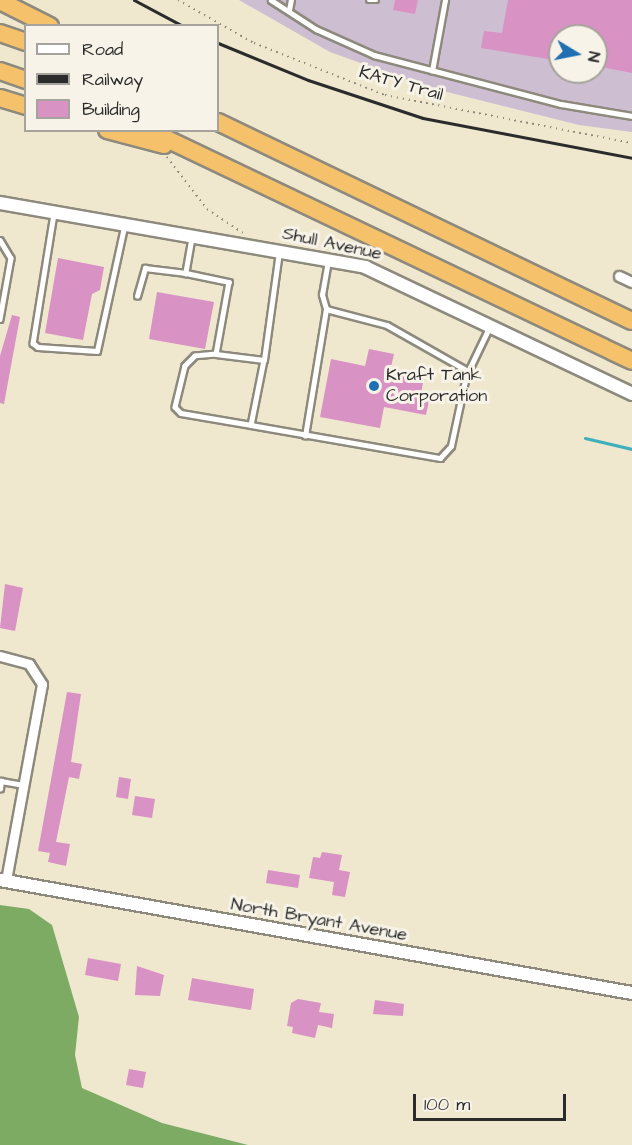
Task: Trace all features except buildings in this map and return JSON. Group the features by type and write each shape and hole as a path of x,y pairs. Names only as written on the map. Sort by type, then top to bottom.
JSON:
{"highway":[{"path":"0,1 46,24"},
{"path":"0,33 24,41"},
{"path":"0,71 24,79"},
{"path":"0,98 24,105"},
{"path":"219,122 632,321"},
{"path":"119,132 151,137 198,153 632,361"}],"street":[{"name":"Shull Avenue","path":"0,203 328,259 395,277 632,394"},
{"path":"619,276 632,282"},
{"path":"0,656 37,669 42,684 3,880"},
{"name":"North Bryant Avenue","path":"3,880 632,993"}],"lane":[{"path":"271,0 342,42 432,71 561,104 632,116"},
{"path":"289,10 291,0"},
{"path":"369,0 376,0"},
{"path":"432,71 445,0"},
{"path":"54,212 33,343 38,348 97,351 124,224"},
{"path":"186,273 193,236"},
{"path":"0,240 11,258 0,319"},
{"path":"251,424 264,360 279,250"},
{"path":"305,436 326,309 322,296 328,259"},
{"path":"137,296 145,268 186,273 229,282 216,354"},
{"path":"326,309 387,325 468,371"},
{"path":"264,360 216,354 195,356 185,366 176,407 181,412 305,436 440,458 451,446 468,371 491,323"},
{"path":"0,789 1,781 23,784"}],"path":[{"name":"KATY Trail","path":"178,0 254,43 385,95 632,143"},
{"path":"151,137 207,209 252,238"}],"shaded area":[{"path":"239,0 632,0 632,132 579,125 427,87 330,52"}],"green space":[{"path":"0,905 29,909 52,925 79,1017 75,1055 82,1088 162,1123 248,1145 0,1145"}],"waterway":[{"path":"585,438 632,449"}],"railway":[{"path":"134,0 179,24"},
{"path":"219,43 308,80 423,118 632,158"}],"place":[{"name":"Kraft Tank Corporation","path":"374,386"}]}
